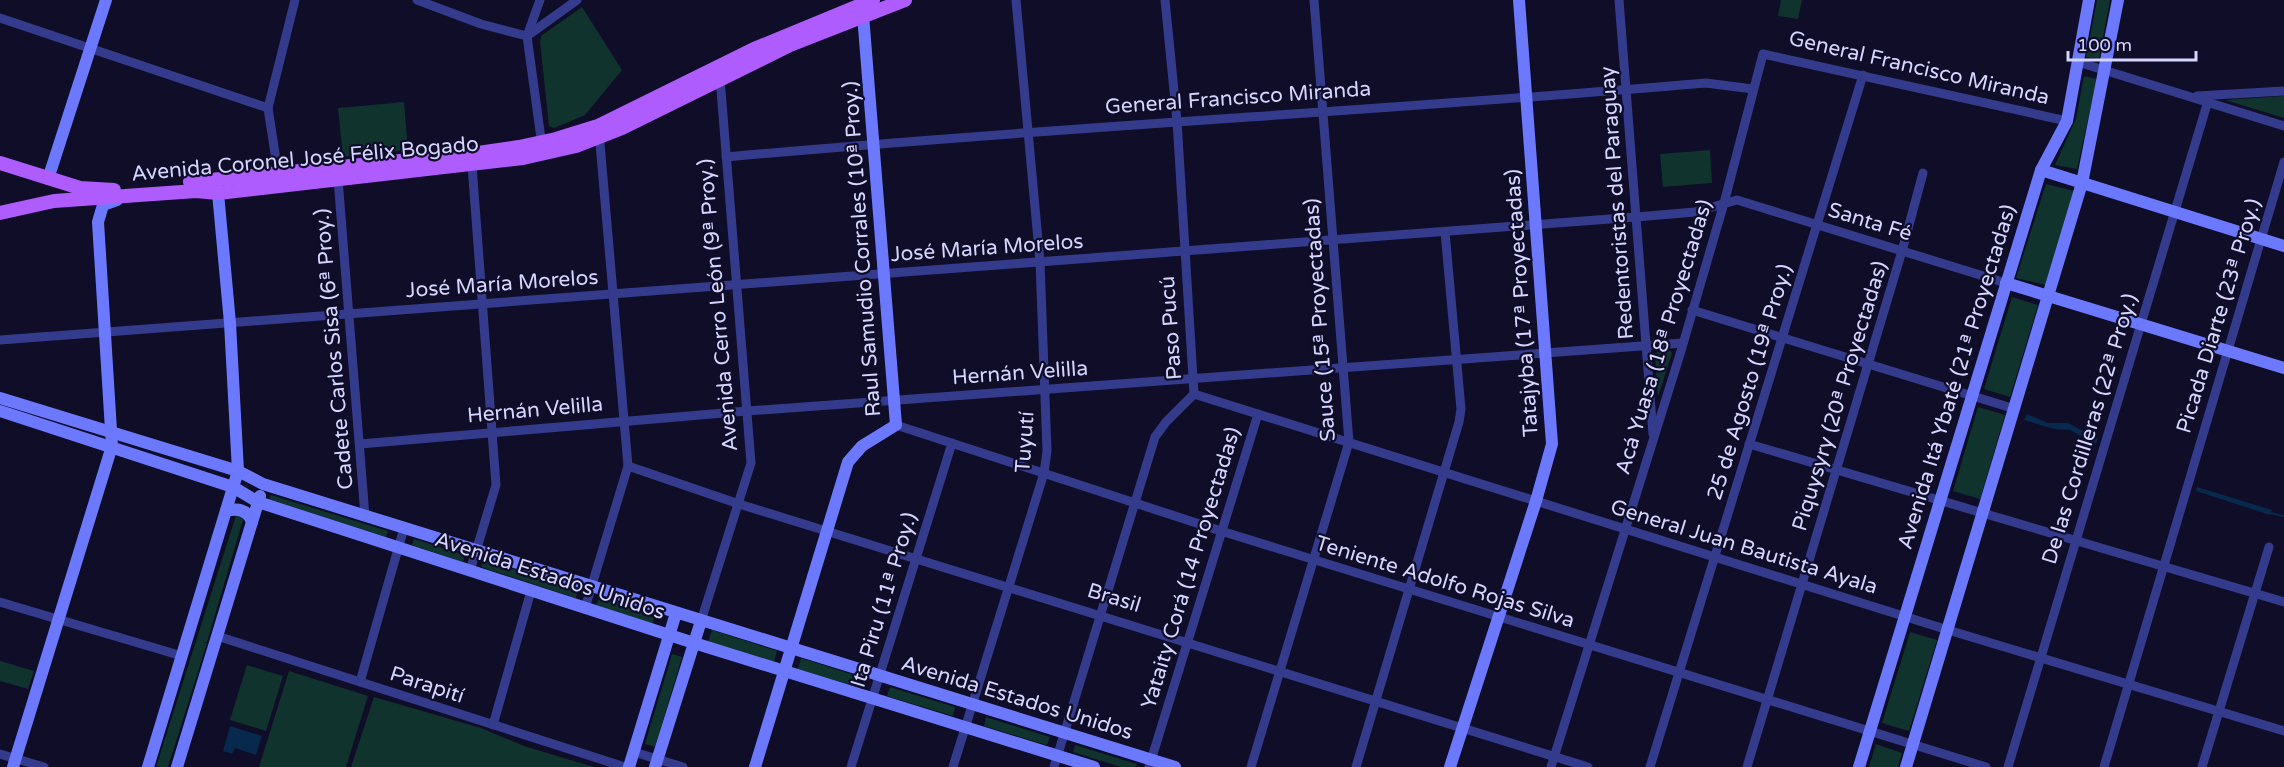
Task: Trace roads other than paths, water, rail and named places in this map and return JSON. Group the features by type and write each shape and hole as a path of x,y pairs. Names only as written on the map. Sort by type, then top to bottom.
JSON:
{"main road":[{"path":"54,201 46,190 48,179 106,0"},
{"name":"Avenida Coronel José Félix Bogado","path":"599,132 754,49 873,0"},
{"name":"Avenida Coronel José Félix Bogado","path":"0,213 54,201 124,198 196,191 218,193 472,165 599,132 790,45 905,0"},
{"name":"Tatajyba (17ª Proyectadas)","path":"1450,767 1536,501 1552,444 1519,0"},
{"name":"Avenida Itá Ybaté (21ª Proyectadas)","path":"1859,767 2041,170 2067,121 2089,0"},
{"path":"1906,767 2050,296 2082,183 2118,0"},
{"name":"Raul Samudio Corrales (10ª Proy.)","path":"755,767 852,455 896,425 863,15"},
{"name":"Avenida Coronel José Félix Bogado","path":"48,179 80,188 107,191 480,152 542,148"},
{"path":"0,163 48,179"},
{"path":"2041,170 2284,246"},
{"path":"148,767 238,471 230,323 218,193 233,178"},
{"path":"14,763 112,446 113,431 98,217 103,205 124,198"},
{"path":"2006,284 2284,368"},
{"path":"0,398 238,471"},
{"name":"Avenida Estados Unidos","path":"0,411 233,487 258,502 398,548 966,727 1055,761 1094,767"},
{"name":"Avenida Estados Unidos","path":"238,471 263,484 1064,733 1150,763 1175,767"},
{"path":"177,767 263,484"},
{"path":"226,511 243,511 250,516 252,522"},
{"path":"627,767 634,752 676,613"},
{"name":"Avenida Cerro León (9ª Proy.)","path":"656,763 701,621"}],"street":[{"path":"278,173 268,108 295,0"},
{"path":"417,0 482,24 527,36"},
{"path":"540,0 527,36 542,148"},
{"path":"527,36 577,0"},
{"name":"Tuyutí","path":"954,767 1044,473 1048,429 1040,262 1016,0"},
{"name":"Paso Pucú","path":"1055,761 1155,437 1166,422 1194,394 1177,122 1165,0"},
{"name":"Sauce (15ª Proyectadas)","path":"1251,767 1349,442 1314,0"},
{"name":"Redentoristas del Paraguay","path":"1619,0 1653,440"},
{"path":"0,18 268,108"},
{"name":"General Francisco Miranda","path":"1763,54 2067,121"},
{"name":"Acá Yuasa (18ª Proyectadas)","path":"1551,767 1683,343 1724,203 1763,54"},
{"path":"2079,62 2284,126"},
{"name":"25 de Agosto (19ª Proy.)","path":"1650,767 1863,75"},
{"name":"Avenida Cerro León (9ª Proy.)","path":"701,621 751,463 720,78"},
{"name":"General Francisco Miranda","path":"726,157 1028,131 1323,113 1707,83 1753,88"},
{"path":"2191,96 2284,91"},
{"name":"De las Cordilleras (22ª Proy.)","path":"2008,767 2208,101"},
{"path":"585,608 628,466 599,132"},
{"name":"Picada Diarte (23ª Proy.)","path":"2104,767 2284,162"},
{"path":"470,571 496,485 472,165"},
{"name":"Piquysyry (20ª Proyectadas)","path":"1747,767 1902,251 1923,173"},
{"name":"Cadete Carlos Sisa (6ª Proy.)","path":"338,179 351,314 365,516"},
{"name":"Santa Fé","path":"1724,203 1745,201 2006,284"},
{"name":"José María Morelos","path":"0,340 1536,225 1695,212 1724,203"},
{"path":"1356,767 1411,590 1461,409 1445,232"},
{"path":"1692,310 2015,409"},
{"name":"Hernán Velilla","path":"360,444 747,411 1683,343"},
{"name":"General Juan Bautista Ayala","path":"1194,394 1948,630 2284,730"},
{"name":"Yataity Corá (14 Proyectadas)","path":"1150,763 1258,414"},
{"name":"Teniente Adolfo Rojas Silva","path":"896,425 1221,531 1986,767"},
{"name":"Ita Piru (11ª Proy.)","path":"851,767 952,443"},
{"path":"1749,444 2284,602"},
{"name":"Brasil","path":"628,466 739,504 1588,767"},
{"path":"360,682 405,528"},
{"path":"2202,767 2269,548"},
{"path":"493,725 531,591"},
{"path":"0,602 182,656"},
{"name":"Parapití","path":"217,636 627,767"},
{"path":"634,752 656,763 683,767"},
{"path":"0,754 14,763 44,767"}],"water":[{"path":"2027,414 2048,423 2068,423 2098,439 2096,444 2070,430 2054,429 2024,420"},
{"path":"2197,487 2272,510 2270,515 2196,491"},
{"path":"230,726 262,736 256,755 235,748 232,754 223,751"}],"waterway":[{"path":"2270,513 2284,516"}]}
